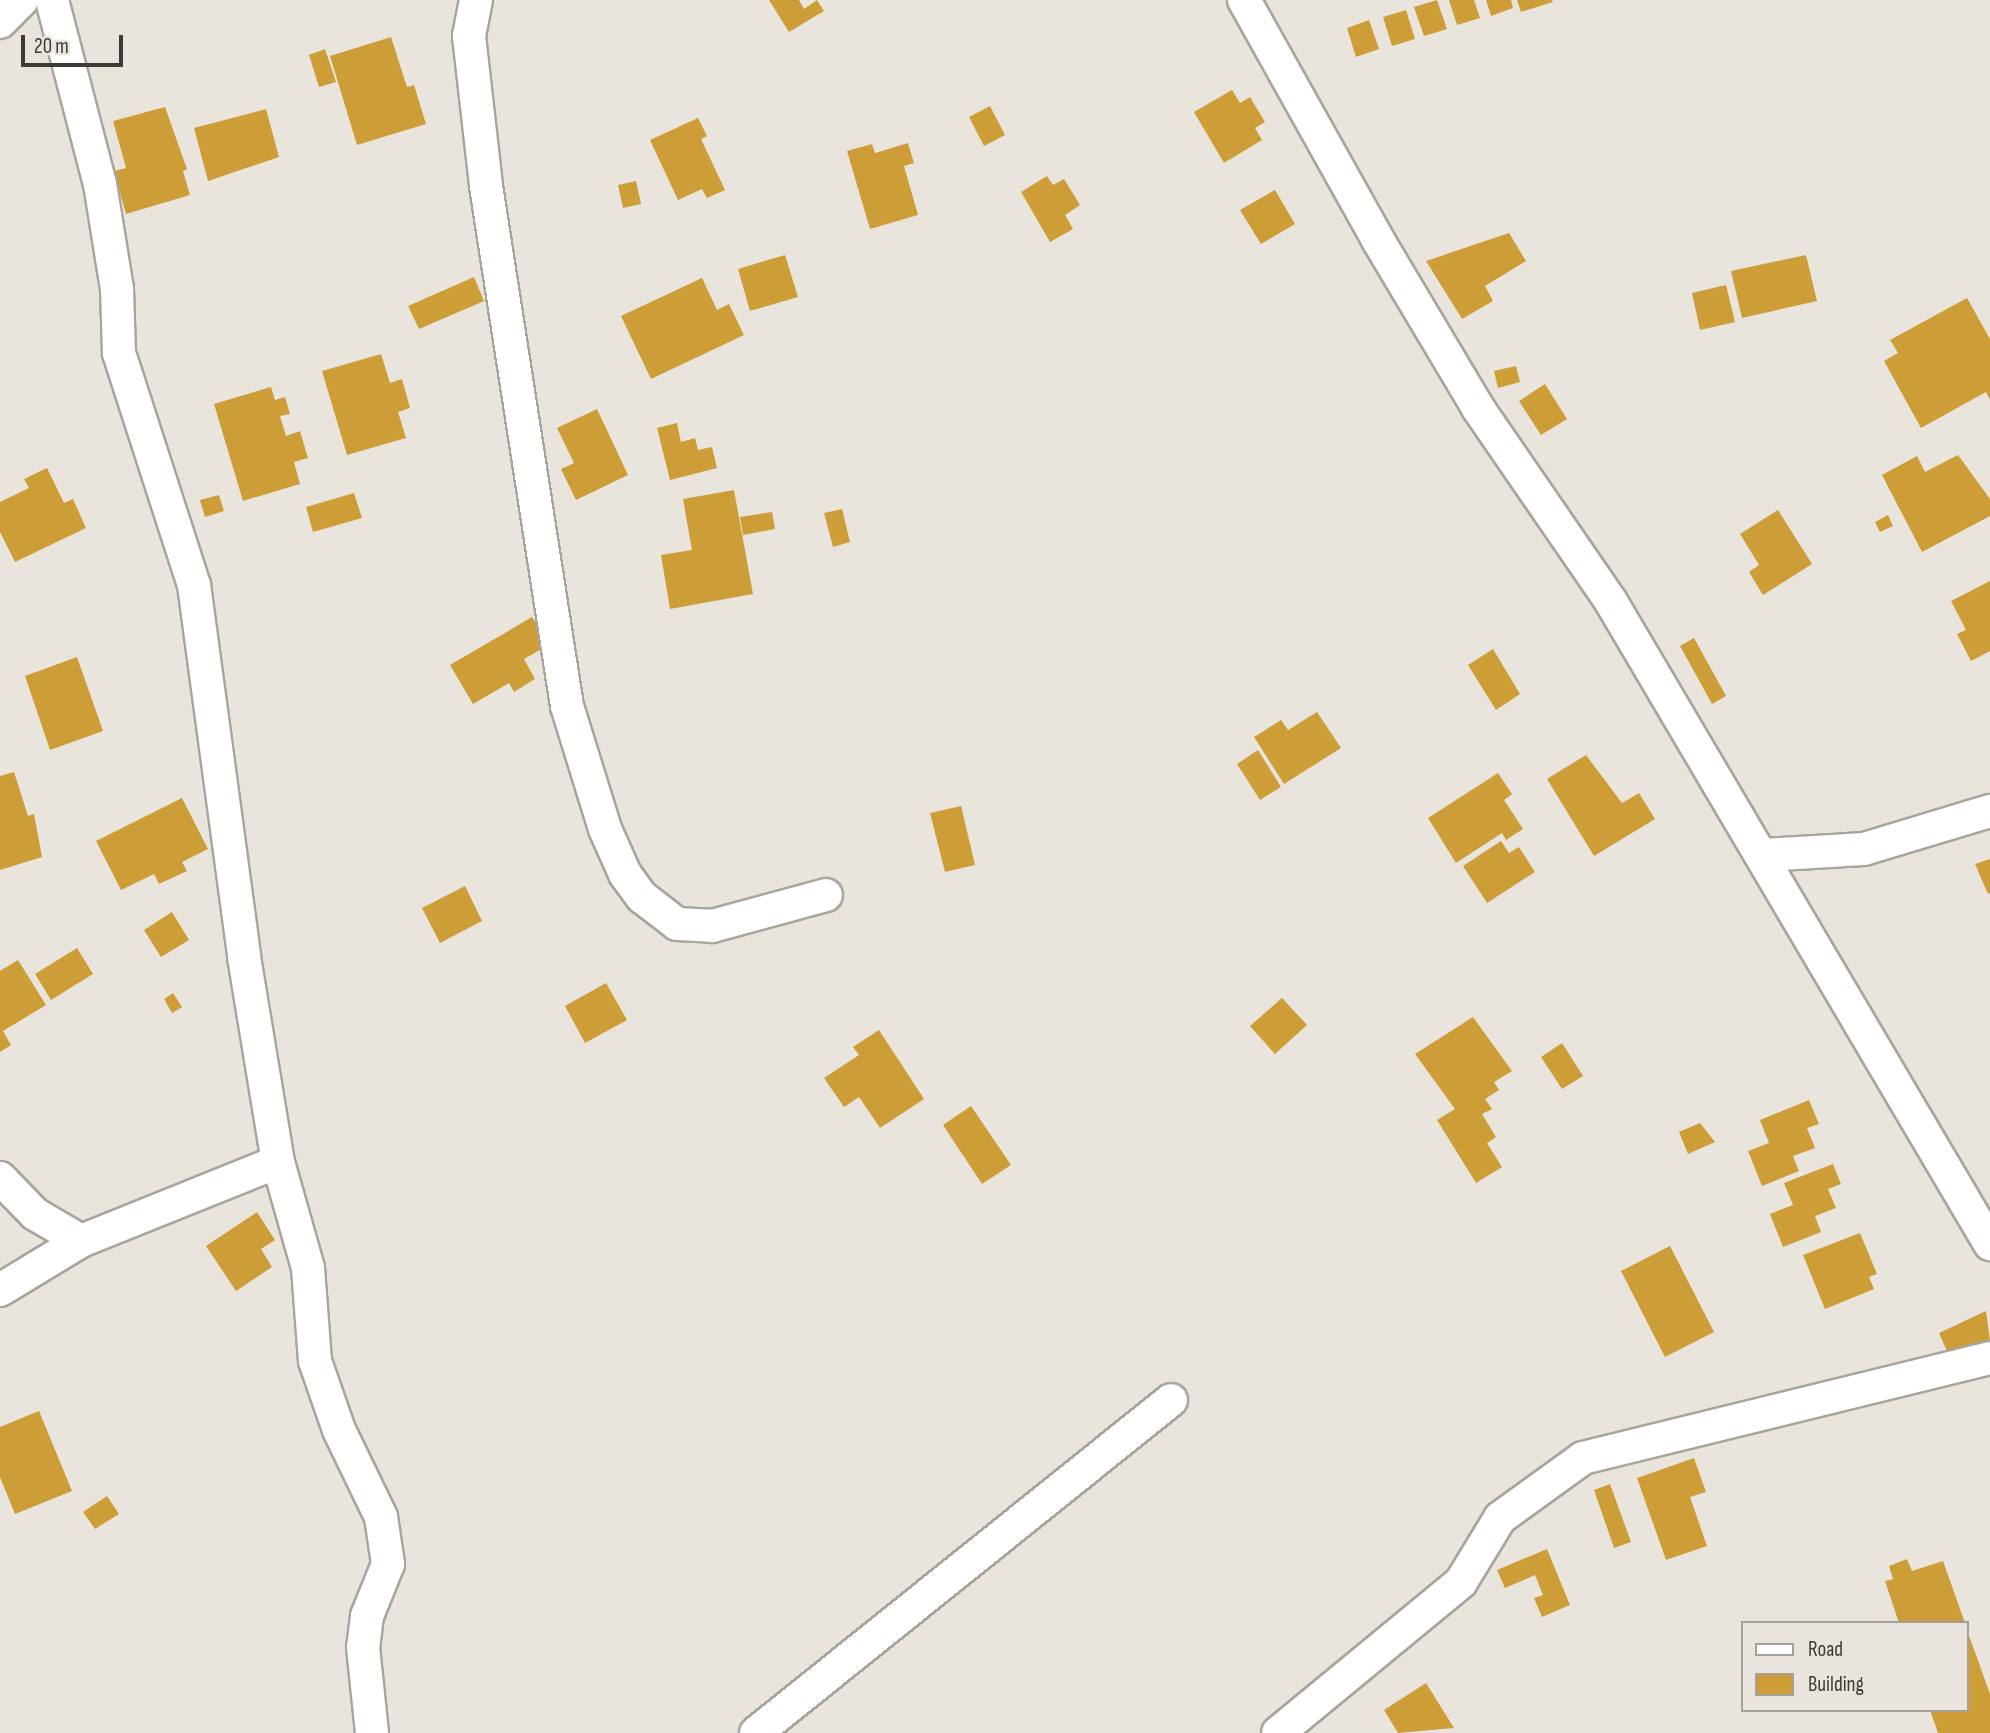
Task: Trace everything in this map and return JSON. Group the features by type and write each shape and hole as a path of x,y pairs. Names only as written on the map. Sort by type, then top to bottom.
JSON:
{"street":[{"path":"0,22 22,0"},
{"path":"52,0 100,184 117,289 119,353 194,585 244,957 278,1162 308,1268 321,1385 381,1517 388,1564 367,1616 363,1647 372,1733"},
{"path":"476,0 469,36 486,186 567,706 605,829 625,874 642,897 677,924 712,926 826,895"},
{"path":"1244,0 1478,408 1610,600 1763,855 1990,1244"},
{"path":"1763,855 1864,849 1990,811"},
{"path":"0,1290 81,1241 278,1162"},
{"path":"0,1178 35,1214 81,1241"},
{"path":"1278,1733 1461,1581 1500,1518 1583,1458 1990,1358"},
{"path":"756,1733 1171,1400"}],"building":[{"path":"769,0 799,0 804,9 817,0 824,11 789,32"},
{"path":"1437,0 1447,29 1424,36 1414,7"},
{"path":"1449,0 1474,0 1480,18 1457,25"},
{"path":"1486,0 1511,0 1513,8 1491,16"},
{"path":"1517,0 1552,0 1553,2 1521,12"},
{"path":"1406,10 1415,39 1392,46 1383,17"},
{"path":"1369,20 1379,49 1356,57 1347,28"},
{"path":"391,37 407,87 414,85 426,124 357,145 330,56"},
{"path":"325,49 336,82 319,87 309,55"},
{"path":"1232,90 1240,103 1250,97 1265,122 1255,128 1262,140 1224,163 1194,112"},
{"path":"990,106 1005,135 984,146 969,117"},
{"path":"165,107 187,169 183,171 190,195 126,214 114,171 126,168 113,121"},
{"path":"266,109 279,157 208,181 194,128"},
{"path":"698,118 707,136 701,139 725,190 707,198 702,189 678,200 650,140"},
{"path":"908,143 914,163 904,166 918,215 870,229 847,151 872,144 875,153"},
{"path":"1047,176 1053,185 1064,179 1080,205 1065,215 1073,229 1050,242 1021,192"},
{"path":"636,181 641,204 623,208 618,185"},
{"path":"1275,190 1295,224 1261,244 1240,210"},
{"path":"1509,233 1526,261 1485,286 1493,301 1462,319 1426,261"},
{"path":"785,255 798,297 750,311 738,269"},
{"path":"1806,255 1817,301 1742,318 1731,271"},
{"path":"474,277 484,301 419,329 408,306"},
{"path":"702,278 717,310 729,304 744,335 651,379 621,316"},
{"path":"1726,285 1735,322 1700,330 1692,293"},
{"path":"1967,298 1990,339 1990,400 1986,392 1921,428 1884,361 1898,353 1890,340"},
{"path":"381,354 390,383 402,379 410,408 398,412 406,438 347,455 322,371"},
{"path":"1516,366 1520,382 1498,388 1494,371"},
{"path":"1545,384 1567,419 1541,435 1519,401"},
{"path":"271,387 275,400 285,397 290,414 280,416 286,436 300,431 308,458 294,462 300,484 243,501 214,404"},
{"path":"597,409 628,475 576,500 561,469 574,463 557,428"},
{"path":"677,423 681,442 695,438 698,450 712,447 717,468 670,480 657,428"},
{"path":"1958,455 1990,499 1990,516 1922,552 1882,475 1917,456 1925,472"},
{"path":"47,468 64,503 73,499 86,528 15,562 0,532 0,502 29,488 24,479"},
{"path":"734,490 753,594 670,609 661,555 692,550 683,499"},
{"path":"354,493 362,518 313,532 306,507"},
{"path":"219,495 224,511 205,517 200,500"},
{"path":"842,509 850,542 833,547 824,513"},
{"path":"1778,510 1812,564 1763,595 1749,572 1759,565 1740,534"},
{"path":"772,512 775,529 743,535 740,517"},
{"path":"1888,515 1893,526 1880,532 1875,522"},
{"path":"1990,581 1990,651 1971,661 1957,634 1966,630 1951,601"},
{"path":"532,617 549,645 524,659 535,679 514,692 509,683 473,704 450,665"},
{"path":"1694,638 1726,696 1712,704 1680,646"},
{"path":"1493,649 1520,694 1496,710 1468,665"},
{"path":"77,657 103,731 50,750 25,676"},
{"path":"1317,712 1341,748 1284,784 1254,737 1281,720 1288,730"},
{"path":"1258,750 1281,787 1260,800 1237,764"},
{"path":"1586,755 1622,803 1639,793 1655,819 1594,856 1547,779"},
{"path":"14,772 28,816 34,814 42,857 0,870 0,776"},
{"path":"1498,773 1512,794 1504,800 1523,829 1506,840 1502,833 1456,863 1428,818"},
{"path":"182,798 208,849 182,862 187,871 159,884 154,874 121,890 96,841"},
{"path":"961,806 975,865 945,872 930,813"},
{"path":"1501,841 1509,853 1519,847 1535,872 1487,903 1463,866"},
{"path":"1990,859 1990,893 1988,894 1975,864"},
{"path":"465,886 482,921 440,943 422,908"},
{"path":"172,912 189,940 161,957 144,930"},
{"path":"77,948 93,974 51,1000 35,974"},
{"path":"18,960 46,1005 3,1031 11,1045 0,1052 0,971"},
{"path":"606,983 627,1020 585,1043 565,1006"},
{"path":"173,993 182,1007 172,1013 164,999"},
{"path":"1282,998 1307,1025 1275,1054 1250,1026"},
{"path":"1473,1017 1512,1071 1494,1082 1499,1090 1485,1099 1492,1109 1482,1114 1496,1137 1487,1143 1502,1167 1476,1183 1437,1120 1455,1109 1415,1054"},
{"path":"879,1030 924,1099 880,1128 859,1097 844,1107 824,1078 859,1055 853,1047"},
{"path":"1562,1043 1583,1076 1562,1089 1541,1057"},
{"path":"1809,1100 1819,1124 1807,1128 1815,1148 1793,1156 1799,1171 1762,1186 1748,1151 1769,1143 1760,1120"},
{"path":"971,1106 1011,1165 982,1184 943,1125"},
{"path":"1700,1123 1715,1142 1688,1154 1679,1132"},
{"path":"1833,1164 1841,1184 1828,1189 1836,1208 1815,1216 1821,1232 1783,1247 1770,1214 1793,1205 1784,1183"},
{"path":"257,1212 275,1240 261,1249 272,1267 236,1291 206,1246"},
{"path":"1860,1233 1877,1274 1869,1277 1874,1289 1825,1309 1803,1255"},
{"path":"1670,1246 1714,1332 1665,1357 1621,1271"},
{"path":"1986,1311 1990,1341 1951,1360 1939,1333"},
{"path":"39,1411 72,1491 15,1514 0,1477 0,1427"},
{"path":"1694,1458 1706,1492 1690,1497 1707,1546 1666,1560 1637,1478"},
{"path":"1610,1484 1631,1542 1614,1548 1594,1490"},
{"path":"107,1496 119,1514 95,1529 83,1512"},
{"path":"1547,1549 1570,1605 1542,1617 1534,1598 1543,1595 1535,1575 1505,1588 1497,1570"},
{"path":"1907,1559 1912,1571 1943,1561 1964,1621 1898,1621 1885,1581 1893,1579 1889,1566"},
{"path":"1969,1636 1990,1694 1990,1733 1938,1733 1931,1712 1969,1712"},
{"path":"1426,1683 1454,1728 1398,1733 1384,1710"}]}
